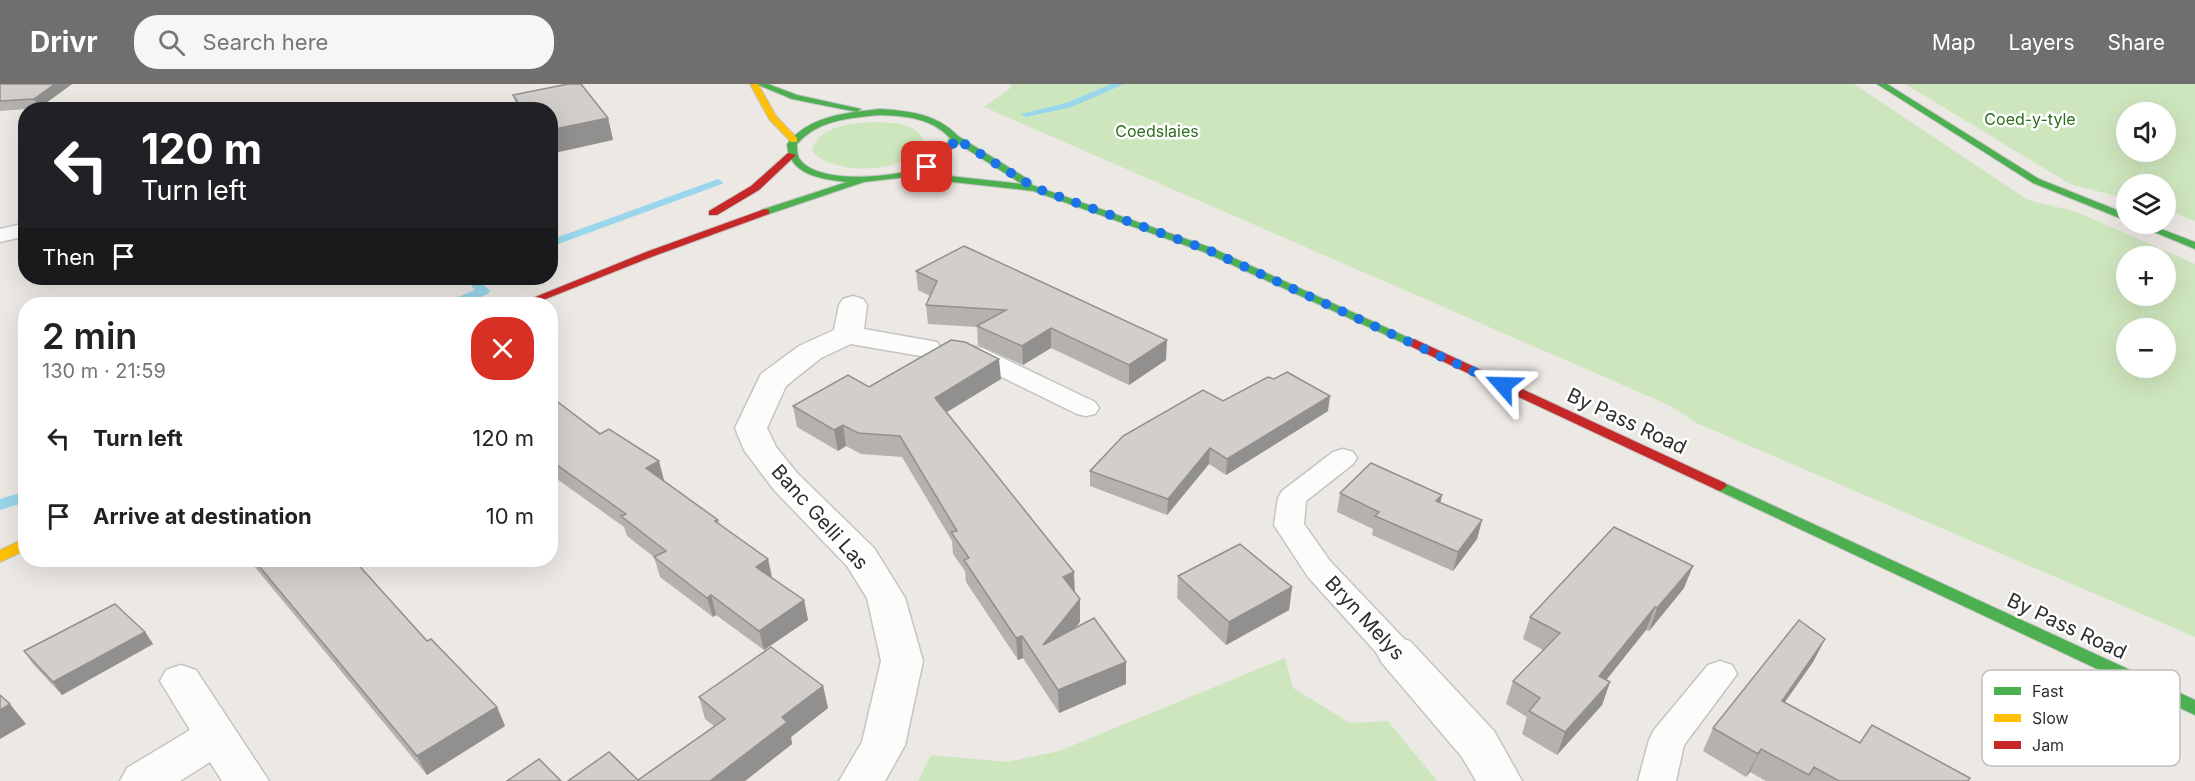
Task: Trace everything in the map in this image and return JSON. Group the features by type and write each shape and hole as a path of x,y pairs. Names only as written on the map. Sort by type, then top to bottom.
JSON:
{"main road":[{"path":"754,84 772,117 794,140"},
{"path":"760,84 795,98 880,112"},
{"path":"1881,84 2036,181 2116,214"},
{"path":"862,180 823,176 796,164 790,148 794,140 804,131 819,124 848,116 880,112"},
{"name":"By Pass Road","path":"880,112 923,117 939,122 950,130 955,138 1035,188 1208,250 1337,307 2114,670"},
{"path":"541,297 753,215 862,180 907,174 943,159 952,149 955,138"},
{"path":"600,273 744,196 770,178 791,155"},
{"name":"By Pass Road","path":"907,174 1035,188"},
{"path":"2165,234 2195,246"},
{"path":"0,557 18,547"},
{"name":"By Pass Road","path":"2180,701 2195,708"}],"street":[{"name":"Banc Gelli Las","path":"862,781 883,745 902,661 886,598 861,556 786,482 761,450 751,428 772,381 851,320 927,348"},
{"name":"Bryn Melys","path":"1396,652 1478,744 1499,781"},
{"path":"181,681 246,781"},
{"path":"142,781 217,736"}],"lane":[{"path":"0,236 18,231"},
{"path":"927,348 973,353 1086,408"},
{"name":"Bryn Melys","path":"1343,458 1292,498 1289,525 1319,569 1396,652"},
{"path":"1657,781 1667,740 1720,674"}],"green space":[{"name":"Coedslaies","path":"1009,84 1854,84 2028,200 2077,212 2116,229 2116,234 2127,234 2154,246 2116,246 2116,306 2176,306 2176,256 2195,264 2195,637 1694,422 1673,407 984,107 1012,87"},
{"name":"Coed-y-tyle","path":"1905,84 2195,84 2195,221 2176,213 2176,174 2116,174 2116,196 2070,184"},
{"path":"858,123 904,125 916,131 925,142 917,153 904,161 871,168 837,165 812,151 815,142 829,131"},
{"path":"1285,658 1293,688 1350,723 1388,721 1437,781 918,781 931,755 1007,762 1059,751"}],"building":[{"path":"0,84 55,84 34,99 0,101"},
{"path":"568,84 581,84 608,118 558,128 558,102 518,102 513,95"},
{"path":"964,246 1167,340 1129,365 1051,328 1022,346 977,326 1006,310 926,305 937,281 916,271"},
{"path":"951,340 965,342 999,359 935,398 1074,572 1063,577 1080,599 1043,645 1094,618 1126,662 1058,690 1022,636 1016,638 964,560 969,558 951,532 957,531 900,436 858,433 843,425 834,430 793,406 848,375 869,387"},
{"path":"1287,372 1330,396 1227,459 1210,448 1168,499 1090,471 1123,436 1203,390 1223,401 1268,377 1274,379"},
{"path":"558,402 600,434 609,429 659,461 646,468 768,559 756,567 804,600 759,631 711,595 707,598 654,557 666,551 621,516 626,514 558,466"},
{"path":"1371,463 1442,495 1436,501 1482,520 1458,552 1375,516 1379,512 1340,493"},
{"path":"1614,527 1693,566 1657,608 1655,607 1599,676 1610,682 1565,732 1529,711 1540,698 1513,681 1560,633 1530,617"},
{"path":"1240,544 1292,587 1229,622 1178,576"},
{"path":"260,567 360,567 427,641 431,639 497,707 417,756"},
{"path":"115,604 145,632 53,682 24,651"},
{"path":"1799,620 1825,639 1782,701 1860,743 1872,725 1970,778 1968,781 1839,781 1814,767 1809,775 1761,749 1758,754 1713,728"},
{"path":"771,647 823,686 782,717 787,722 710,781 568,781 609,752 638,780 725,719 699,697"},
{"path":"0,695 10,704 0,710"},
{"path":"539,759 561,781 507,781"}],"waterway":[{"path":"1026,114 1069,105 1119,84"},
{"path":"558,241 718,182"},
{"path":"470,297 484,291 477,285"},
{"path":"0,505 18,499"}],"traffic: fast":[{"path":"760,84 795,97 857,109"},
{"path":"1881,84 2036,181 2116,214"},
{"path":"880,112 901,113 930,120 939,124 955,138 941,157 925,168 902,175 874,179 844,179 812,172 800,165 793,156 792,144 809,128 832,119 880,112"},
{"path":"955,138 1028,183"},
{"path":"907,174 1035,188 1208,250 1414,343"},
{"path":"765,212 862,180"},
{"path":"2165,234 2195,246"},
{"path":"1720,486 2114,670"},
{"path":"2180,701 2195,708"}],"traffic: slow":[{"path":"754,84 772,117 794,140"},
{"path":"0,557 18,547"}],"traffic: jam":[{"path":"713,213 755,188 791,155"},
{"path":"542,297 765,212"},
{"path":"1414,343 1720,486"}],"route":[{"path":"927,167 943,159 952,149 955,138 1035,188 1208,250 1337,307 1503,385"}]}
